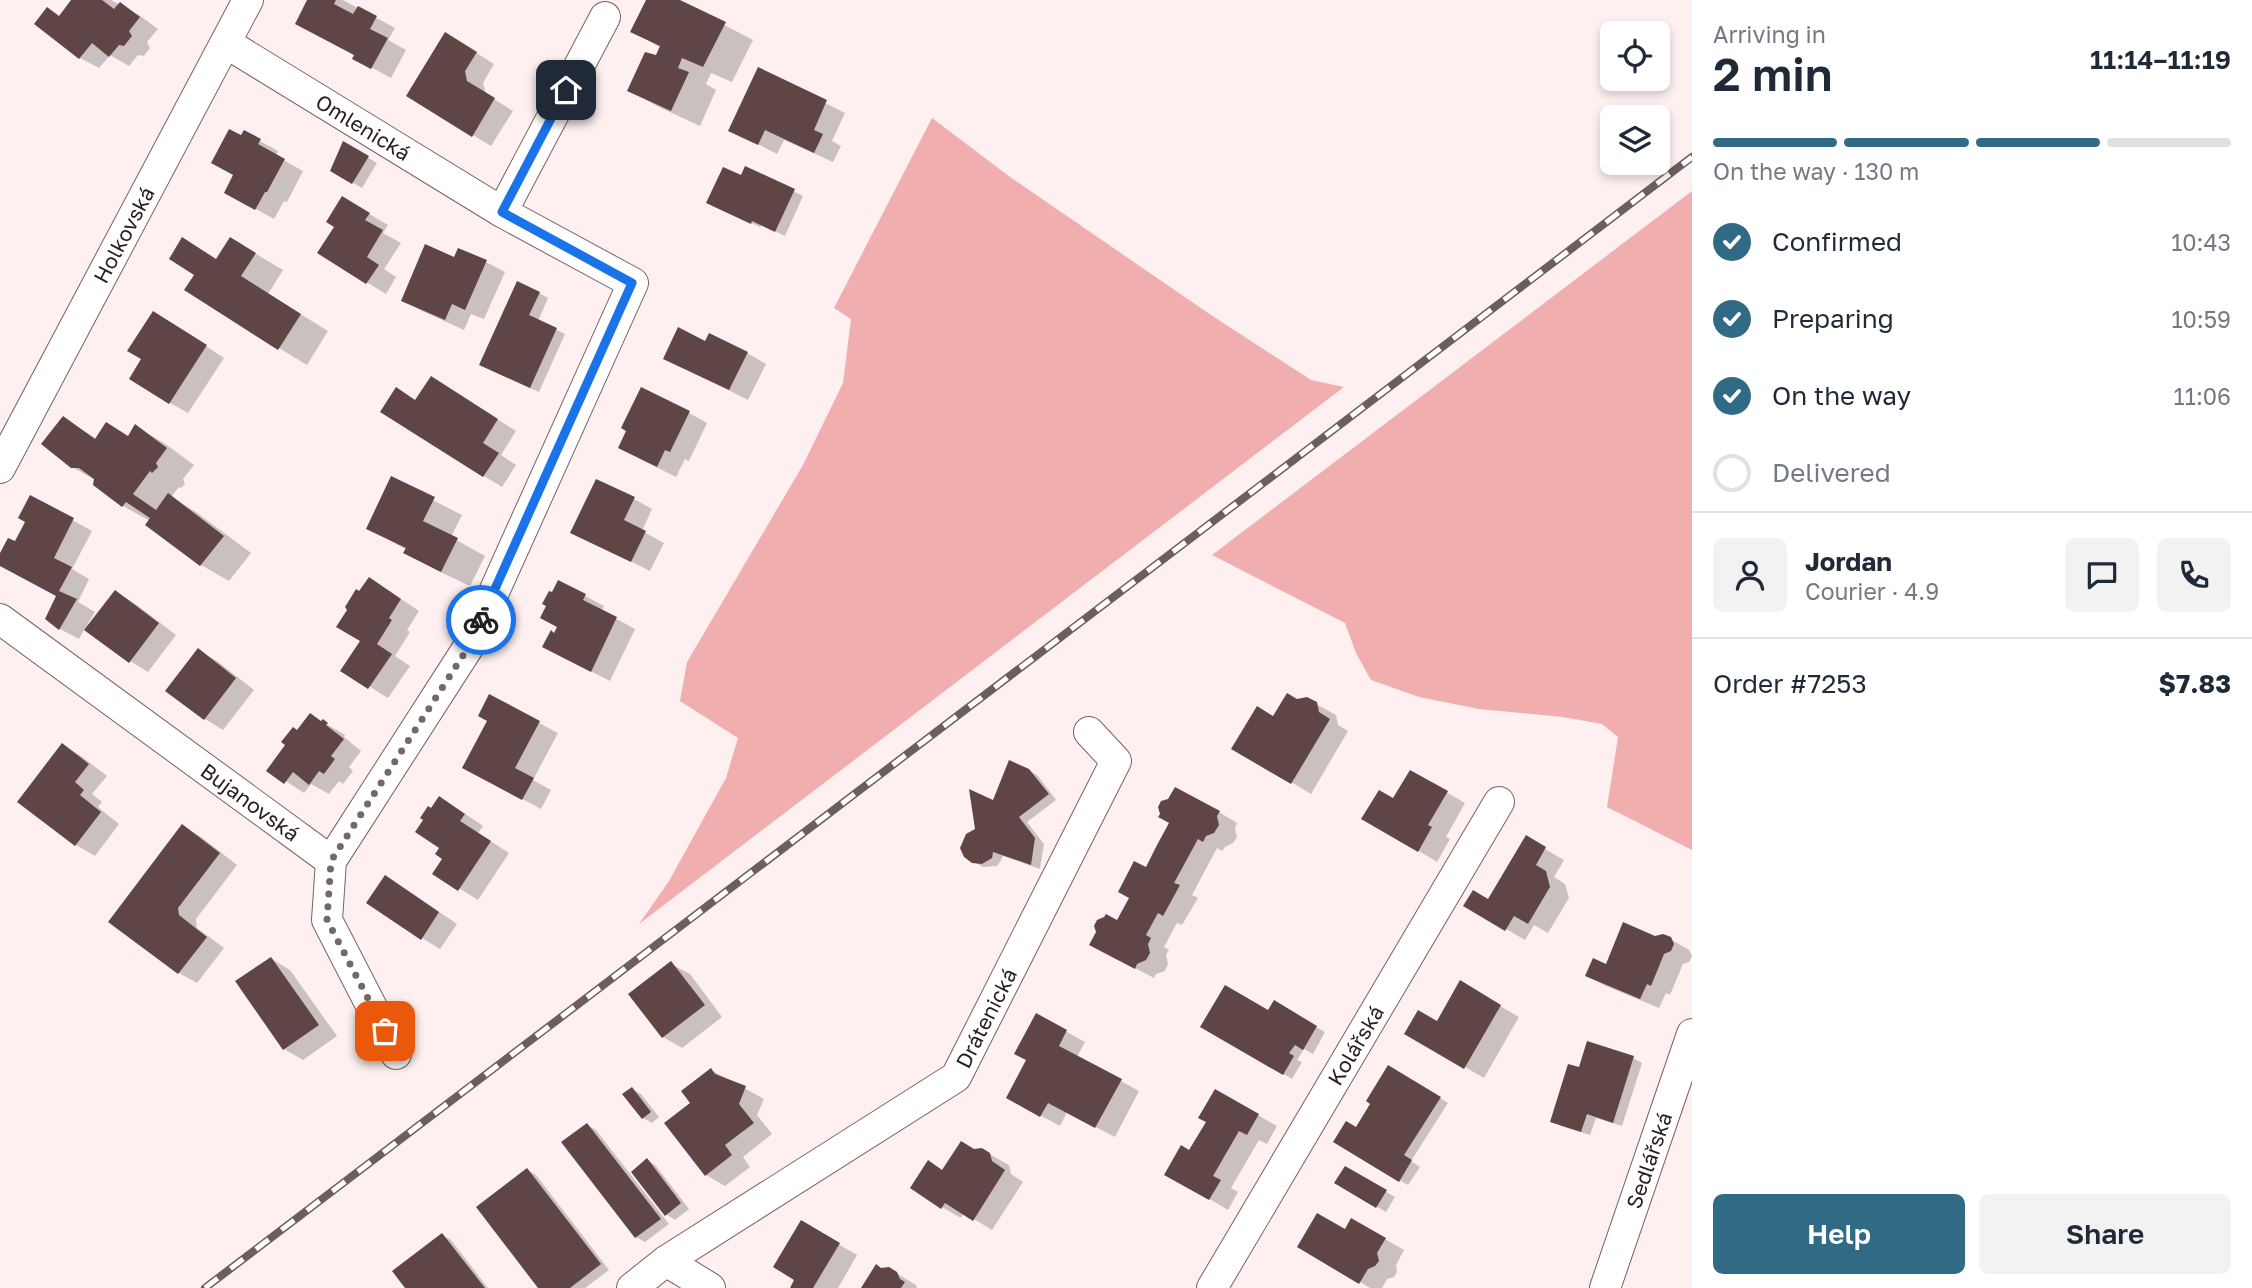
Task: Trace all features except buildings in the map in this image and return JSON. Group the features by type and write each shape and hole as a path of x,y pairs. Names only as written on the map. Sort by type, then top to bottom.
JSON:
{"street":[{"name":"Holkovská","path":"0,468 248,0"},
{"path":"502,212 605,17"},
{"name":"Omlenická","path":"226,43 502,212 632,283 471,643 331,861"},
{"name":"Bujanovská","path":"0,619 331,861"},
{"name":"Drátenická","path":"666,1261 956,1077 1116,761 1089,733"},
{"name":"Kolářská","path":"1212,1288 1499,802"},
{"path":"331,861 327,920 396,1054"},
{"name":"Sedlářská","path":"1605,1288 1692,1034"},
{"path":"632,1288 666,1261 710,1288"}],"shaded area":[{"path":"932,118 1010,177 1211,315 1311,380 1344,387 639,924 669,881 726,778 738,738 680,701 687,662 803,465 843,383 851,319 834,308"},
{"path":"1692,191 1692,850 1607,807 1618,737 1602,724 1563,717 1479,709 1419,697 1371,680 1356,653 1345,623 1212,555"}],"railway":[{"path":"205,1288 1692,157"}],"way so far":[{"path":"385,1031 327,920 331,861 471,643 481,620"}],"route":[{"path":"481,620 632,283 502,212 566,90"}]}
